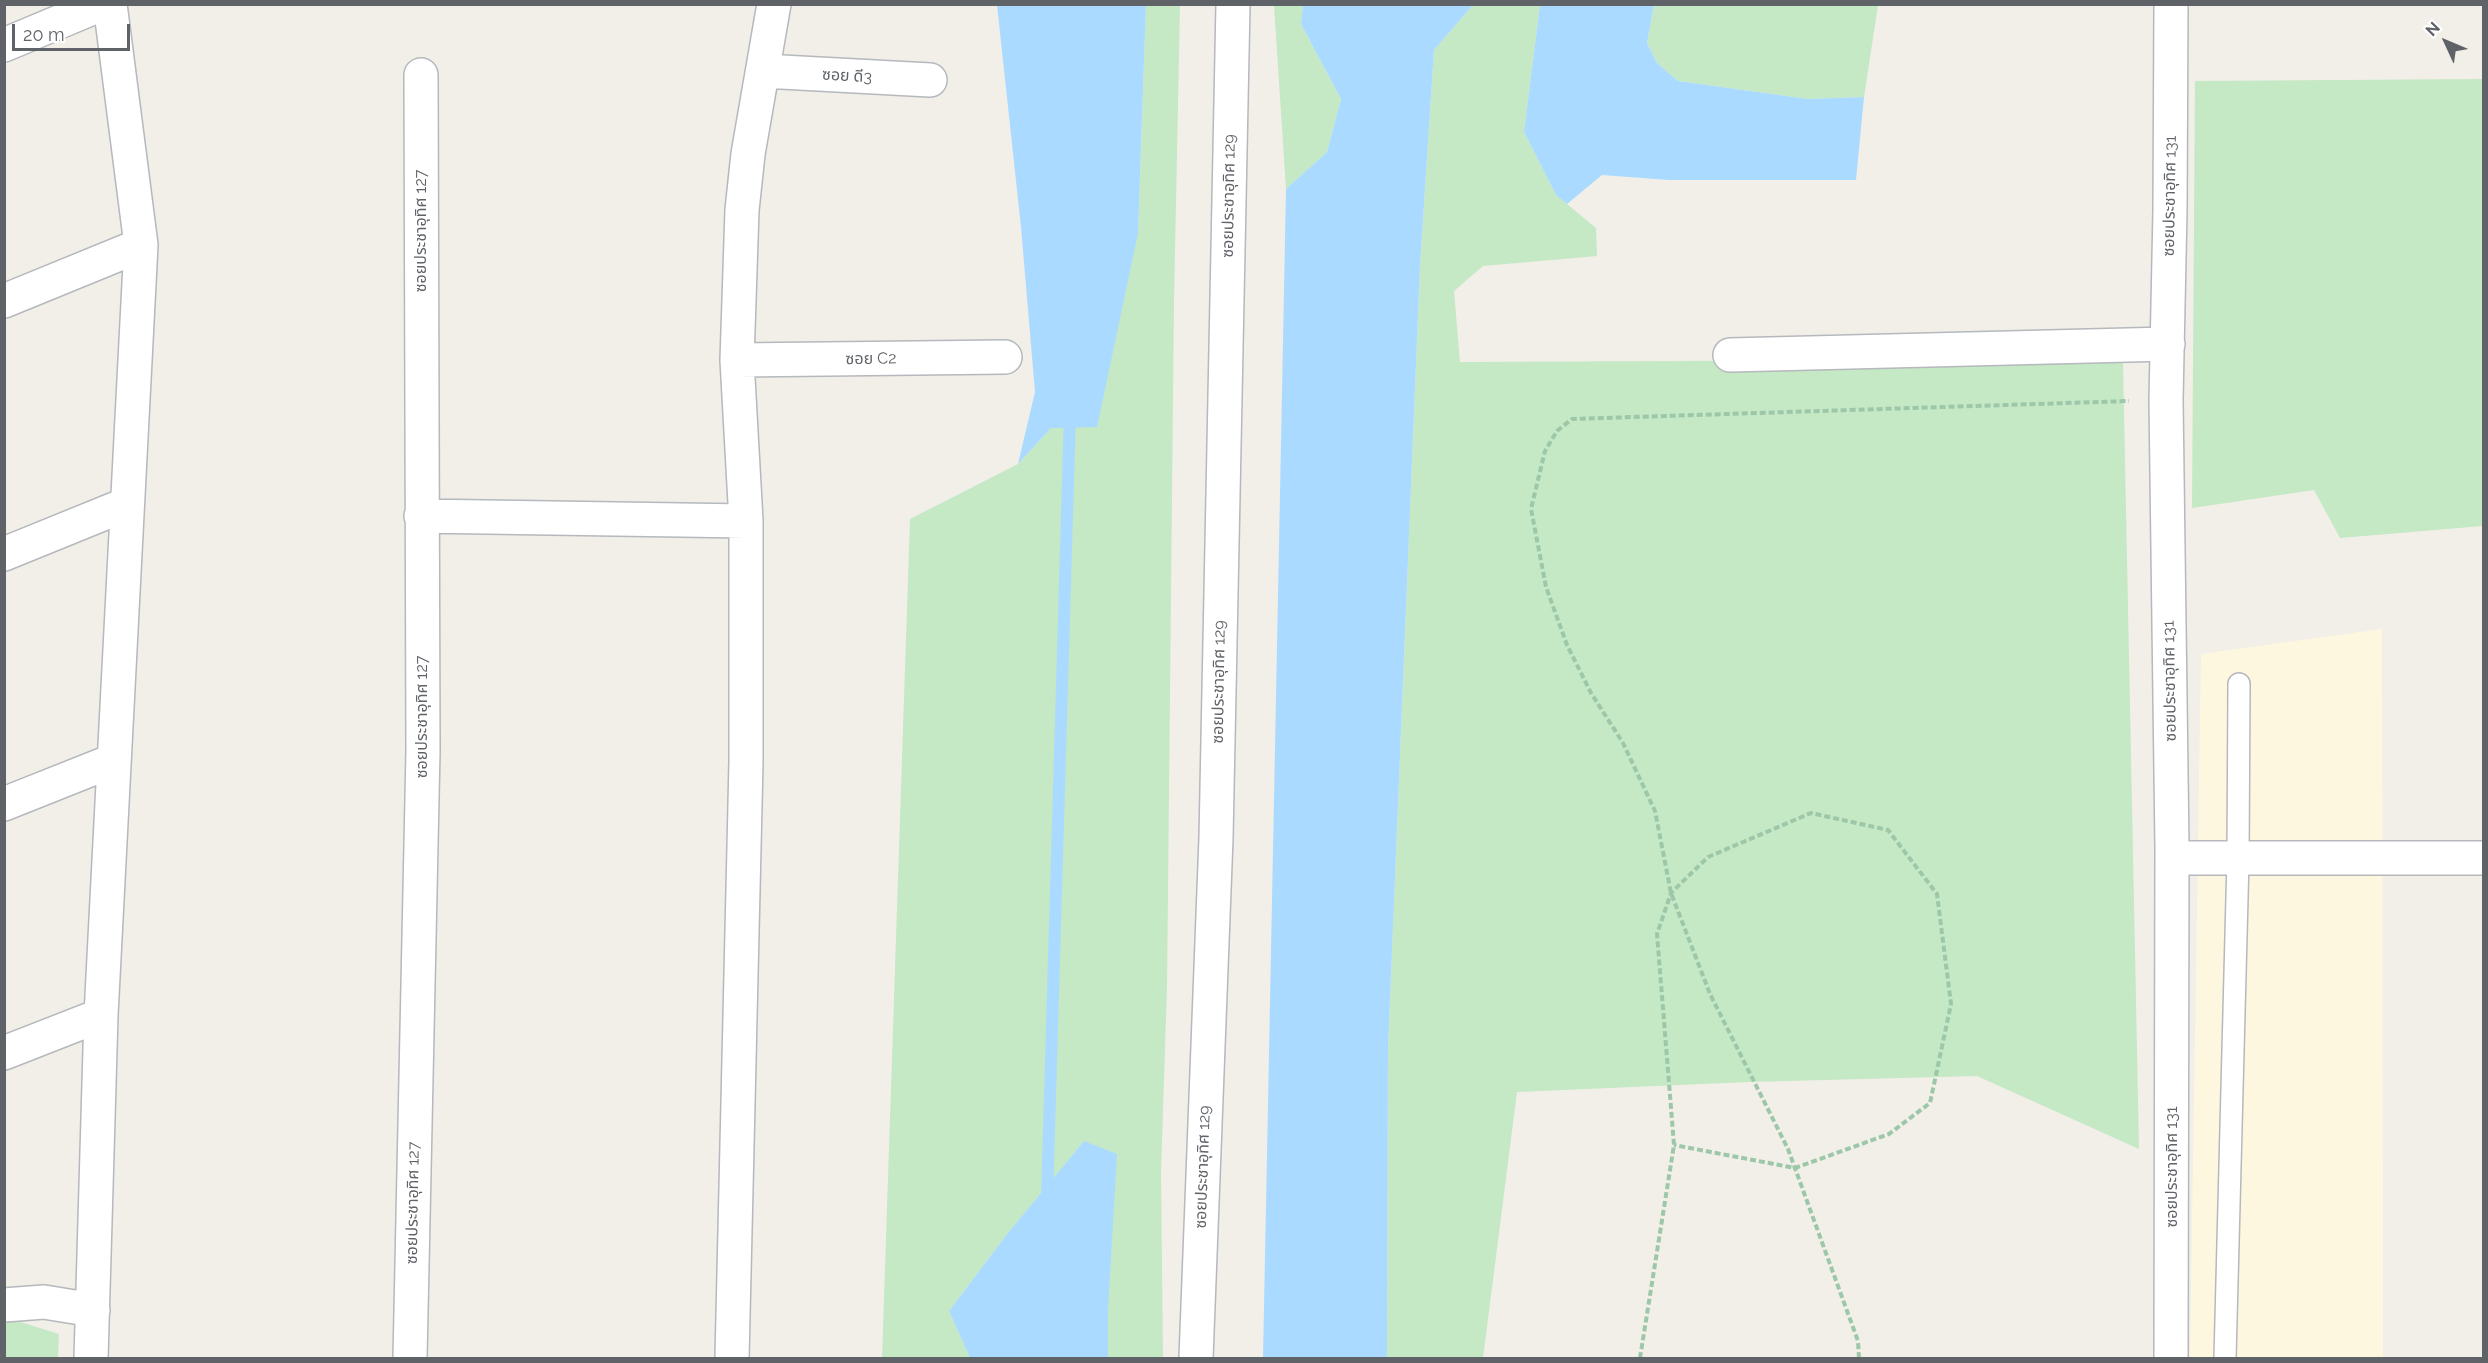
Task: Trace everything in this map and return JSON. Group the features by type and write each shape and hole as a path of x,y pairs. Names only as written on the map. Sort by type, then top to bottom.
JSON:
{"street":[{"path":"4,45 102,4"},
{"path":"90,1359 112,761 126,559 141,245 110,4"},
{"path":"732,1359 746,762 746,521 737,360 742,210 747,154 774,4"},
{"name":"ซอยประชาอุทิศ 129","path":"1196,1359 1216,838 1233,4"},
{"name":"ซอยประชาอุทิศ 131","path":"2171,4 2166,400 2172,858 2171,1359"},
{"name":"ซอย ดี3","path":"763,72 930,80"},
{"name":"ซอยประชาอุทิศ 127","path":"410,1359 423,751 421,75"},
{"path":"4,301 141,245"},
{"path":"1730,355 2168,344"},
{"name":"ซอย C2","path":"737,360 1005,357"},
{"path":"4,554 127,504"},
{"path":"421,516 746,521"},
{"path":"4,804 112,761"},
{"path":"2172,858 2238,860 2484,858"},
{"path":"4,1053 101,1015"},
{"path":"4,1305 44,1302 93,1310"}],"lane":[{"path":"2225,1359 2238,860 2239,684"}],"path":[{"path":"1859,1359 1858,1341 1788,1149 1710,994 1671,893 1655,811 1623,743 1591,693 1568,645 1546,586 1531,509 1545,451 1557,431 1572,419 2166,400"},
{"path":"1640,1359 1674,1145 1657,934 1671,893 1708,857 1811,813 1888,830 1937,894 1952,1004 1930,1103 1889,1134 1795,1168 1674,1145"}],"shaded area":[{"path":"2382,629 2383,1358 2190,1358 2201,654"}],"green space":[{"path":"1146,5 1180,5 1174,300 1167,987 1161,1172 1163,1358 1108,1358 1108,1309 1084,1141 1007,1234 949,1311 970,1358 882,1358 910,519 1018,464 1051,428 1138,233"},
{"path":"1274,5 1303,5 1301,24 1341,99 1327,152 1286,189"},
{"path":"1473,5 1540,5 1524,132 1556,195 1596,228 1597,256 1483,266 1454,291 1460,362 2105,359 2123,363 2139,1149 1977,1076 1749,1082 1517,1092 1483,1358 1387,1358 1388,1049 1420,266 1434,50"},
{"path":"1654,5 1878,5 1864,97 1808,99 1678,81 1657,63 1647,43"},
{"path":"2483,79 2483,526 2340,538 2314,490 2192,508 2195,81"},
{"path":"14,1320 59,1334 58,1358 5,1358 5,1324"}],"water":[{"path":"997,5 1146,5 1138,233 1097,427 1051,428 1018,464 1035,392 1021,227"},
{"path":"1303,5 1473,5 1434,50 1420,266 1388,1049 1387,1358 1263,1358 1286,189 1327,152 1341,99 1301,24"},
{"path":"1540,5 1654,5 1647,43 1657,63 1678,81 1808,99 1864,97 1856,180 1669,180 1602,175 1567,204 1556,195 1524,132"},
{"path":"1084,1141 1117,1154 1108,1309 1108,1358 970,1358 949,1311 1007,1234"}],"waterway":[{"path":"1047,1198 1070,412"}]}
